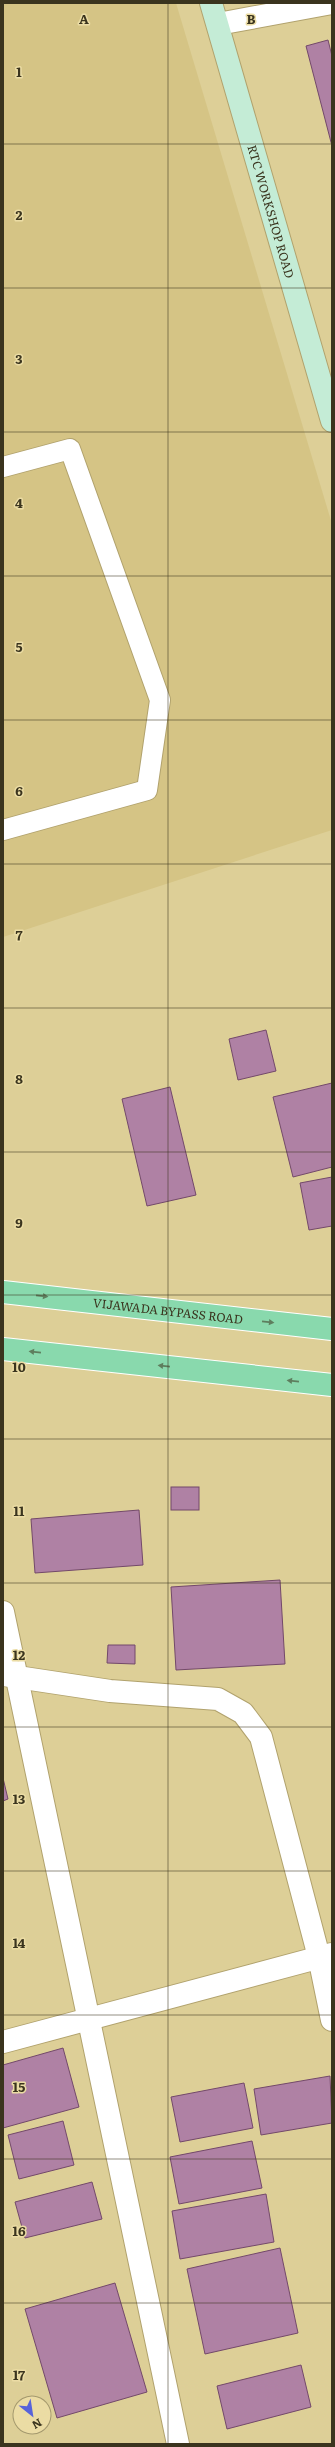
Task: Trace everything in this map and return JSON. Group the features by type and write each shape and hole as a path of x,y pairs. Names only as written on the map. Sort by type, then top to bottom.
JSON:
{"main road":[{"name":"VIJAWADA BYPASS ROAD","path":"3,1292 332,1329"},
{"path":"3,1349 332,1385"}],"street":[{"name":"RTC WORKSHOP ROAD","path":"212,3 331,415"},
{"path":"218,24 332,3"},
{"path":"3,1612 10,1675 88,2019 178,2444"},
{"path":"10,1675 110,1691 218,1699 243,1713 261,1737 326,1955 332,2020"},
{"path":"3,2042 326,1955"}],"lane":[{"path":"3,467 70,449 160,700 147,790 3,830"}],"shaded area":[{"path":"3,3 176,3 332,524 332,830 3,937"}],"building":[{"path":"328,40 332,56 332,146 306,46"},
{"path":"266,1030 276,1071 238,1080 229,1039"},
{"path":"332,1083 332,1167 293,1177 273,1097"},
{"path":"170,1087 196,1195 147,1206 122,1099"},
{"path":"332,1177 332,1226 309,1230 300,1183"},
{"path":"171,1487 199,1487 199,1510 171,1510"},
{"path":"139,1510 143,1565 35,1573 31,1519"},
{"path":"280,1580 285,1664 176,1670 171,1587"},
{"path":"108,1645 135,1645 135,1664 107,1663"},
{"path":"3,1778 8,1799 3,1801"},
{"path":"63,2048 79,2107 3,2128 3,2065"},
{"path":"330,2076 332,2123 261,2135 254,2089"},
{"path":"244,2083 253,2128 180,2142 171,2097"},
{"path":"63,2121 74,2165 19,2179 8,2135"},
{"path":"252,2141 262,2188 179,2204 170,2157"},
{"path":"92,2182 102,2219 25,2238 15,2202"},
{"path":"266,2194 274,2242 180,2259 172,2211"},
{"path":"280,2248 298,2333 205,2354 187,2269"},
{"path":"115,2283 147,2392 57,2418 52,2401 52,2395 50,2395 25,2309"},
{"path":"301,2365 311,2407 227,2429 217,2386"}]}
